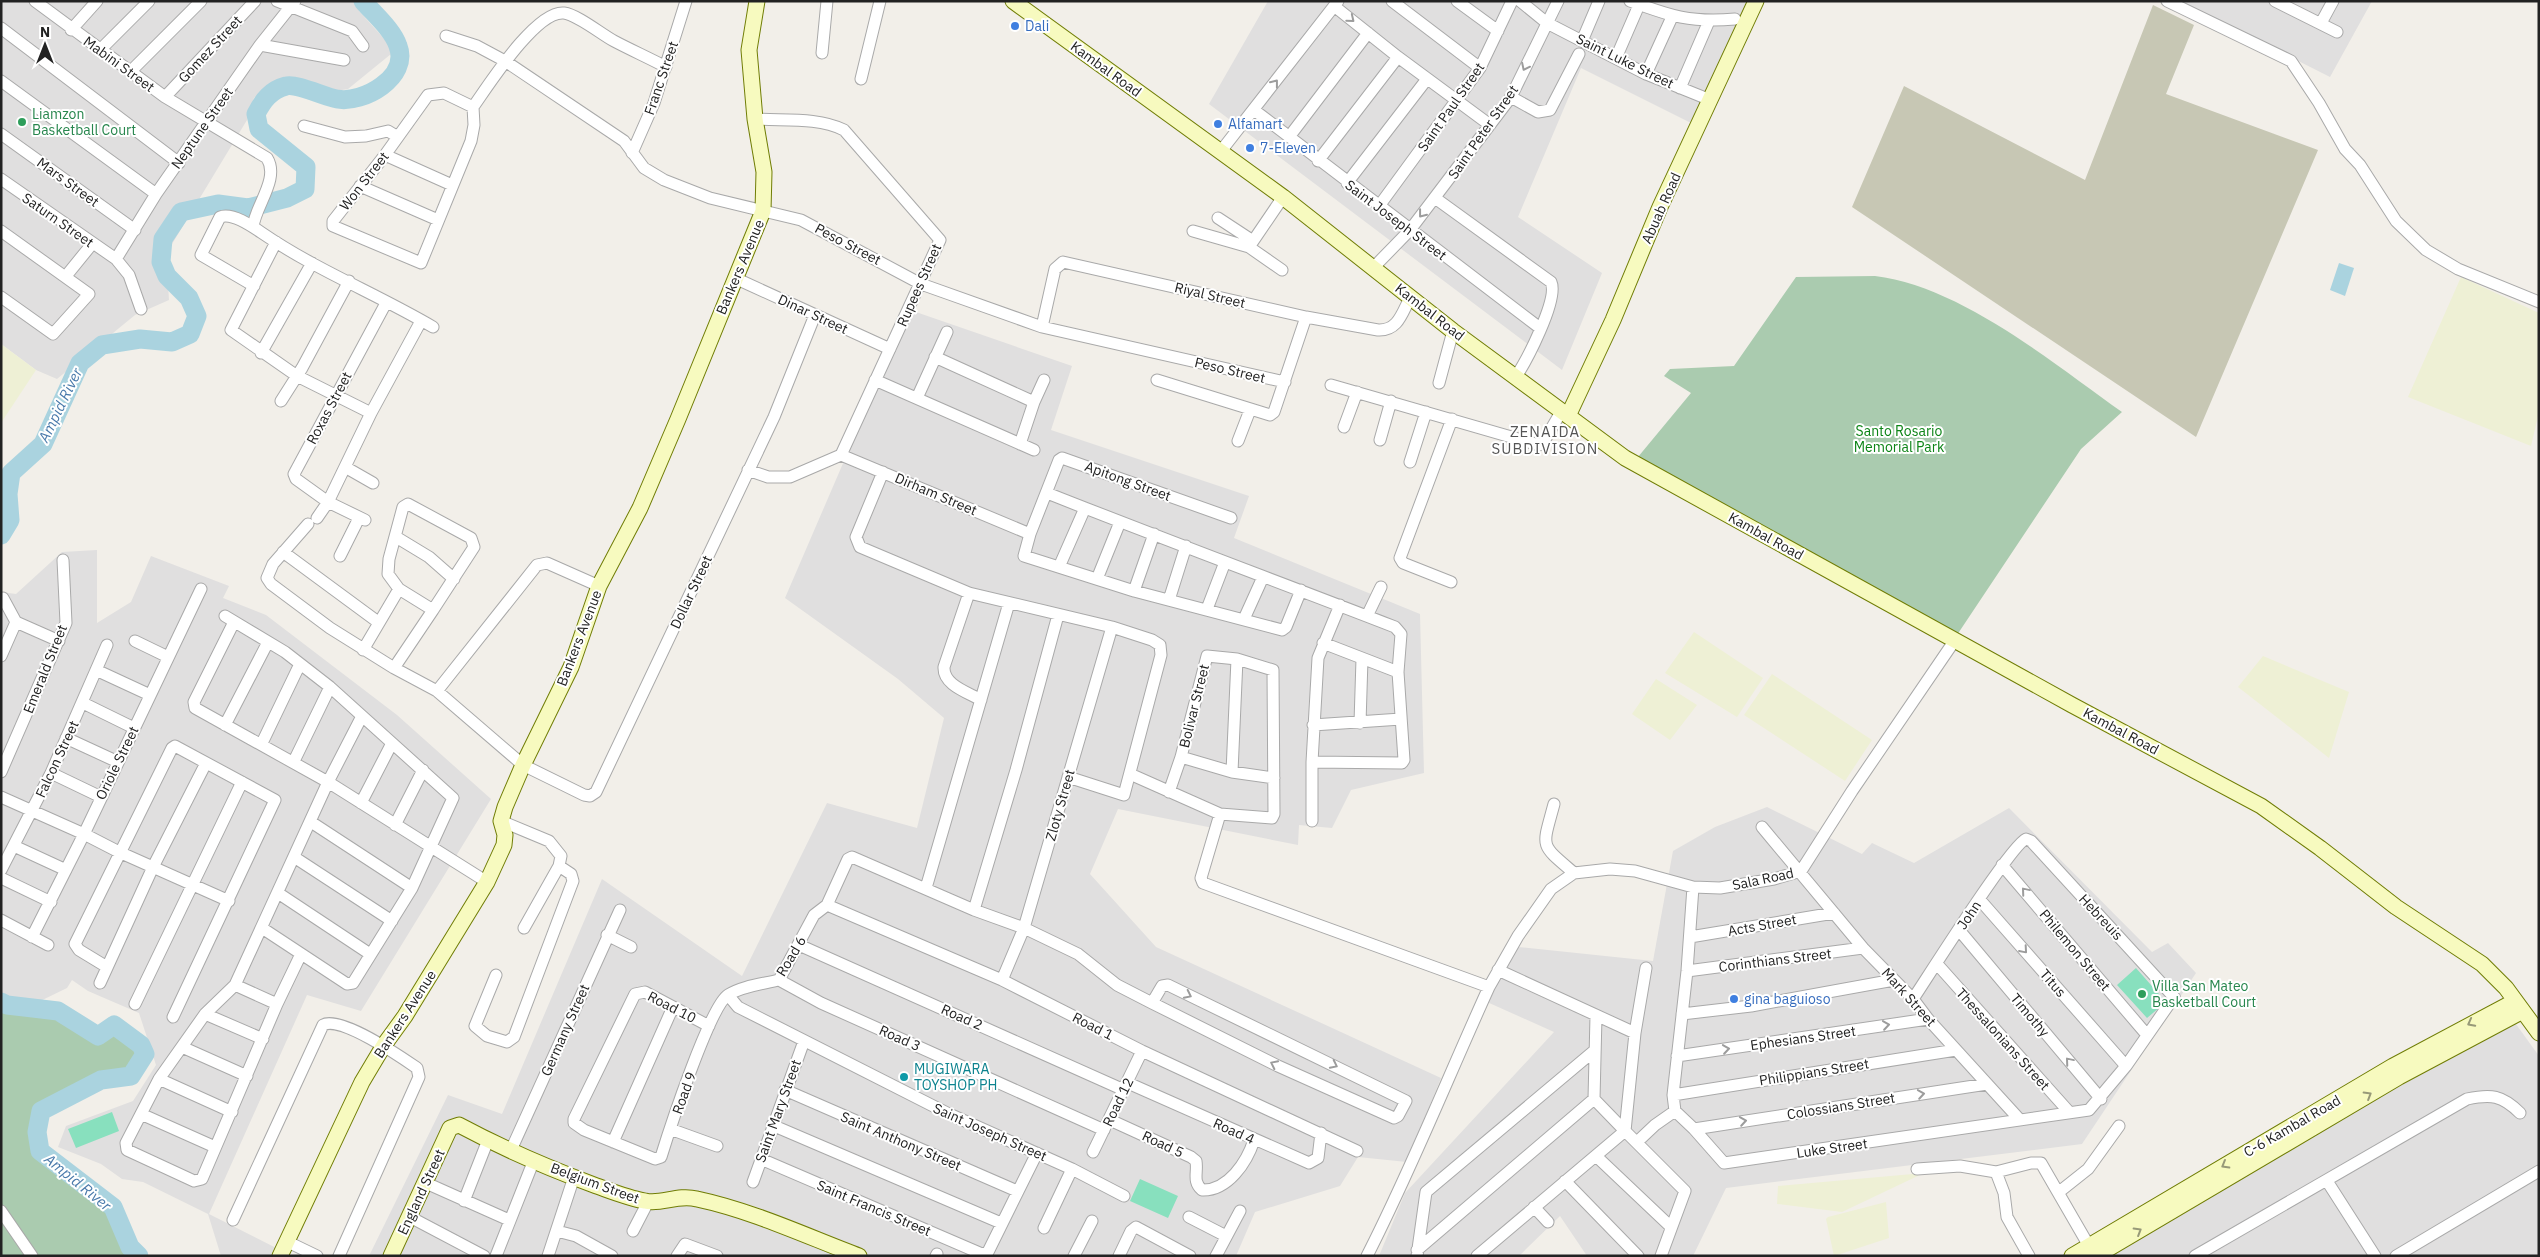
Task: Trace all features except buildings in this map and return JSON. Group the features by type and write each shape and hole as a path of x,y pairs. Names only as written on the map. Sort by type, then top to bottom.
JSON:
{"street":[{"path":"71,30 97,1"},
{"path":"101,49 148,1"},
{"path":"130,72 201,1"},
{"name":"Gomez Street","path":"165,97 255,1"},
{"path":"277,1 292,4 352,30 363,46"},
{"name":"Franc Street","path":"632,153 654,103 686,1"},
{"name":"Bankers Avenue","path":"280,1256 362,1082 487,882 504,845 505,835 501,821 523,765 571,667 599,586 640,508 737,279 763,211 764,172 755,119 749,50 757,1"},
{"path":"822,53 827,1"},
{"path":"861,79 880,1"},
{"name":"Kambal Road","path":"1013,1 1283,197 1410,298 1625,458 2261,806 2320,848 2396,907 2482,964 2496,977 2539,1033"},
{"path":"1392,1 1480,68"},
{"path":"1457,1 1498,31"},
{"name":"Saint Paul Street","path":"1379,206 1480,68 1512,1"},
{"name":"Saint Luke Street","path":"1520,1 1547,23 1646,74 1703,97"},
{"name":"Saint Peter Street","path":"1373,268 1410,230 1436,198 1511,97 1558,1"},
{"path":"1582,41 1599,1"},
{"name":"Abuab Road","path":"1564,414 1614,320 1660,208 1756,1"},
{"path":"2167,1 2291,61 2319,103 2345,148 2360,165 2396,221 2426,250 2458,269 2539,302"},
{"path":"2321,23 2333,1"},
{"name":"Mabini Street","path":"36,2 71,30 101,49 165,97 267,158 270,167 267,189 253,227"},
{"path":"1616,58 1634,3 1672,18 1709,21 1735,18"},
{"path":"2284,3 2337,32"},
{"name":"Neptune Street","path":"116,259 156,194 260,45 292,4"},
{"path":"1221,151 1336,4 1398,57 1456,102 1490,125"},
{"path":"360,186 438,220 471,141 474,125 473,107 505,61 538,25 554,15 566,13 666,67"},
{"path":"1646,74 1672,18"},
{"path":"1680,88 1709,21"},
{"path":"1,28 178,163"},
{"path":"1288,137 1368,33"},
{"name":"Peso Street","path":"446,36 477,46 505,61 624,141 644,168 664,180 710,198 802,220 922,284 1042,327 1285,382"},
{"path":"260,45 344,60"},
{"path":"1511,97 1538,112 1550,110 1579,54"},
{"path":"1318,161 1398,57"},
{"path":"1347,183 1427,79"},
{"path":"1,82 156,194"},
{"name":"Won Street","path":"438,220 423,260 417,263 334,226 333,221 385,155 428,95 436,92 444,94 473,107"},
{"name":"Saint Joseph Street","path":"1254,110 1318,161 1540,328"},
{"name":"Rupees Street","path":"755,119 819,122 832,124 844,130 940,238 922,284 841,455"},
{"path":"304,126 345,137 388,132 398,136"},
{"name":"Mars Street","path":"1,134 135,230"},
{"path":"385,155 452,185"},
{"name":"Saturn Street","path":"1,179 116,259"},
{"path":"1251,244 1283,197"},
{"path":"1436,198 1551,282 1554,294 1525,362 1515,378"},
{"path":"254,286 201,255 220,217 231,217 253,227 312,263 433,327"},
{"path":"1218,218 1282,270"},
{"path":"1,231 90,294 53,334 1,297"},
{"path":"1193,231 1251,244"},
{"path":"276,242 230,329 297,376 371,413"},
{"path":"66,276 92,244"},
{"path":"116,259 129,275 141,309"},
{"name":"Riyal Street","path":"1042,327 1055,269 1063,262 1306,317 1386,330 1398,322 1410,298"},
{"path":"261,352 312,263"},
{"name":"Dinar Street","path":"737,279 890,349"},
{"path":"281,401 297,376 349,281"},
{"name":"Roxas Street","path":"328,502 296,479 294,474 386,303"},
{"name":"Dollar Street","path":"523,765 584,795 590,796 596,792 774,417 815,315"},
{"path":"1157,380 1270,415 1274,412 1306,317"},
{"path":"421,321 371,413 328,502 313,521 283,552 269,572 268,578 270,584 330,628 363,650 437,691 523,765"},
{"path":"1439,383 1453,330"},
{"path":"917,398 947,332"},
{"path":"935,357 1034,402"},
{"path":"875,380 1034,450"},
{"path":"1020,444 1034,402 1044,380"},
{"path":"1331,385 1539,445 1543,443 1564,414"},
{"path":"1344,427 1357,392"},
{"path":"1380,440 1391,401"},
{"path":"1238,441 1250,410"},
{"path":"1410,462 1426,412"},
{"path":"1451,582 1402,564 1400,558 1452,419"},
{"path":"748,470 768,477 790,477 841,455"},
{"name":"Dirham Street","path":"841,455 1030,534"},
{"name":"Apitong Street","path":"1047,493 1059,460 1062,458 1231,518"},
{"path":"344,467 372,483"},
{"path":"883,472 856,537 856,542 860,547 969,593 1112,627 1152,640 1160,645 1160,655 1123,796 1068,777"},
{"path":"1301,590 1284,630 1134,591 1024,556 1030,534 1047,493 1120,522 1186,546 1263,577 1301,590 1395,627 1401,634 1398,672 1404,760 1402,763 1312,762"},
{"path":"328,502 362,519 340,556"},
{"path":"394,668 454,579 474,547 474,542 471,538 408,504 402,508 389,559 388,574 399,589 433,610"},
{"path":"1059,568 1084,508"},
{"path":"1097,579 1120,522"},
{"path":"1134,591 1154,534"},
{"path":"396,537 429,557 454,579"},
{"path":"1169,600 1186,546"},
{"path":"283,552 378,622"},
{"name":"Emerald Street","path":"1,772 59,641 66,619 63,560"},
{"path":"1207,609 1225,562"},
{"path":"437,691 537,565 548,563 599,586"},
{"path":"1244,619 1263,577"},
{"path":"1367,616 1381,587"},
{"name":"Oriole Street","path":"32,937 51,902 201,589"},
{"path":"363,650 399,589"},
{"path":"969,593 944,667 944,675 949,681 980,700"},
{"path":"3,598 16,622 59,641"},
{"path":"1009,603 926,888 974,910 1024,928 1078,954 1117,985 1152,1004 1278,1066 1394,1118 1398,1116 1406,1100 1168,985 1162,986 1152,1004"},
{"path":"1312,821 1313,725 1318,658 1340,605"},
{"path":"974,910 1016,770 1058,615"},
{"path":"262,928 350,985 353,983 412,888 431,847 453,798 330,687 268,642 230,619 193,703 195,708 294,761 395,825 431,847 487,882"},
{"path":"1,656 4,643 16,622"},
{"name":"Zloty Street","path":"1002,980 1024,928 1112,627"},
{"name":"Sala Road","path":"1367,1256 1407,1177 1431,1116 1489,987 1518,936 1551,889 1574,873 1610,869 1635,871 1693,887 1720,888 1774,879 1801,871 1852,791 1955,640"},
{"path":"135,641 168,657"},
{"path":"225,725 268,642"},
{"path":"1323,643 1398,672"},
{"name":"Falcon Street","path":"1,870 51,773 107,645"},
{"name":"Bolivar Street","path":"1169,792 1181,757 1206,658 1211,656 1237,659 1274,672 1274,814 1272,818 1220,814"},
{"path":"1232,772 1237,659"},
{"path":"1360,723 1362,659"},
{"path":"262,743 300,664"},
{"path":"96,670 150,695"},
{"path":"294,761 330,687"},
{"path":"83,703 134,728"},
{"path":"301,954 277,1004 202,1179 194,1181 127,1150 126,1143 159,1080 205,1014 235,985 328,782 362,716"},
{"path":"1313,725 1401,720"},
{"path":"66,738 118,762"},
{"path":"361,803 392,743"},
{"path":"107,967 79,950 75,944 172,748 175,746 275,800 173,1017"},
{"path":"1181,757 1232,772 1274,778"},
{"path":"100,983 153,867 206,763"},
{"path":"395,825 423,770"},
{"path":"51,773 101,796"},
{"path":"1130,774 1220,814 1201,878 1203,883 1489,987"},
{"path":"135,1004 242,782"},
{"path":"1,797 229,901"},
{"path":"1554,804 1545,836 1545,846 1558,861 1574,873"},
{"path":"501,821 549,841 561,856 559,866 524,928"},
{"path":"311,822 412,888"},
{"name":"Mark Street","path":"1762,827 1801,871 1863,948 1913,999 1928,1019 2020,1120"},
{"name":"John","path":"1913,999 2002,865 2021,841 2026,839 2031,841"},
{"name":"Hebreuis","path":"2031,841 2172,993"},
{"path":"14,846 66,870"},
{"path":"294,857 392,921"},
{"name":"Road 6","path":"728,995 779,980 814,915 828,905 849,858 852,857 926,888"},
{"name":"Philemon Street","path":"2002,865 2147,1035"},
{"path":"496,975 475,1026 486,1036 507,1042 514,1037 570,891 573,880 570,874 559,866"},
{"path":"1,878 51,902"},
{"path":"1637,1142 1655,1125 1675,1111 1673,1095 1687,971 1693,887"},
{"path":"278,894 370,954"},
{"name":"Titus","path":"1980,900 2126,1066"},
{"name":"Road 1","path":"828,905 1002,980 1142,1051 1356,1151"},
{"name":"Germany Street","path":"511,1150 620,910"},
{"name":"Acts Street","path":"1690,936 1834,913"},
{"path":"1,920 48,945"},
{"name":"Timothy","path":"1960,930 2101,1099"},
{"path":"607,935 631,948"},
{"name":"Road 2","path":"799,945 1126,1086"},
{"name":"Corinthians Street","path":"1687,971 1863,948"},
{"name":"Thessalonians Street","path":"1937,964 2070,1113"},
{"path":"1476,1256 1625,1131 1635,1033 1646,968"},
{"path":"1498,970 1635,1033"},
{"name":"Road 3","path":"779,980 821,1003 1107,1125"},
{"path":"1682,1014 1751,1006 1894,980"},
{"path":"235,985 277,1004"},
{"name":"Road 10","path":"613,1142 578,1127 574,1119 635,994 645,992 709,1026"},
{"name":"Luke Street","path":"1675,1111 1694,1129 1720,1160 1728,1163 2089,1110 2101,1099 2126,1066 2171,1002 2174,997 2172,993"},
{"path":"709,1026 720,1001 728,995"},
{"name":"Saint Joseph Street","path":"728,995 738,1007 804,1041 947,1113 1072,1169 1124,1196"},
{"name":"C-6 Kambal Road","path":"2072,1256 2092,1251 2393,1066 2518,1006"},
{"path":"613,1142 673,1007"},
{"path":"205,1014 263,1039"},
{"path":"1596,1016 1594,1099 1685,1191 1661,1256"},
{"name":"Ephesians Street","path":"1678,1056 1928,1019"},
{"path":"233,1220 323,1024 334,1022 384,1045 417,1068 419,1077 339,1256"},
{"name":"Road 9","path":"613,1142 658,1159 661,1157 709,1026"},
{"name":"Saint Mary Street","path":"754,1182 772,1125 804,1041"},
{"path":"182,1047 247,1076"},
{"path":"1417,1253 1426,1192 1594,1050"},
{"name":"Philippians Street","path":"1673,1095 1956,1050"},
{"name":"Road 12","path":"1093,1152 1142,1051"},
{"path":"159,1080 232,1112"},
{"name":"Colossians Street","path":"1694,1129 1987,1084"},
{"name":"Road 4","path":"1126,1086 1309,1163 1318,1158 1321,1133"},
{"name":"Saint Anthony Street","path":"785,1090 1017,1191"},
{"path":"2195,1256 2467,1099 2486,1095 2507,1100 2520,1113"},
{"path":"1417,1253 1594,1099"},
{"path":"141,1114 215,1147"},
{"name":"Belgium Street","path":"450,1128 459,1125 488,1140 574,1177 648,1202 680,1196 698,1199 754,1216 858,1256"},
{"path":"772,1125 1001,1223 1037,1153"},
{"name":"Road 5","path":"1107,1125 1191,1157 1196,1161 1195,1174 1197,1186 1202,1190 1211,1190 1230,1179 1249,1156 1254,1140"},
{"path":"2059,1192 2075,1182 2088,1169 2119,1126"},
{"name":"England Street","path":"392,1256 450,1128"},
{"path":"670,1129 717,1146"},
{"path":"464,1201 488,1140"},
{"path":"1596,1156 1671,1227"},
{"name":"Saint Francis Street","path":"761,1159 977,1252 988,1252 1001,1223"},
{"path":"496,1256 534,1160"},
{"path":"1916,1169 1960,1166 1996,1172 2031,1163 2041,1163 2092,1251"},
{"path":"1044,1228 1072,1169"},
{"path":"2396,1256 2539,1171"},
{"path":"1996,1172 2004,1193 2007,1217 2029,1256"},
{"path":"548,1256 574,1177"},
{"path":"1565,1181 1638,1256"},
{"path":"2327,1181 2376,1256"},
{"path":"426,1183 509,1220"},
{"path":"633,1231 648,1202"},
{"path":"1534,1207 1548,1222"},
{"path":"1216,1256 1240,1210"},
{"path":"1,1211 32,1256"},
{"path":"410,1217 484,1256"},
{"path":"1189,1217 1226,1236"},
{"path":"1074,1256 1092,1221"},
{"path":"1119,1256 1131,1231 1136,1227 1190,1256"},
{"path":"557,1231 576,1236 612,1256"},
{"path":"286,1241 317,1256"},
{"path":"677,1256 685,1244 717,1256"}],"shaded area":[{"path":"1,1 358,1 359,11 388,43 391,54 348,89 330,92 297,82 273,82 254,98 247,120 166,254 169,300 135,315 57,379 36,370 1,344"},
{"path":"1268,1 1750,1 1693,124 1581,68 1518,217 1602,273 1562,370 1209,104"},
{"path":"2179,1 2372,1 2330,77"},
{"path":"2153,5 2194,25 2166,94 2318,150 2196,437 1852,207 1904,86 2085,180"},
{"path":"2461,277 2539,313 2539,412 2531,446 2408,397"},
{"path":"913,311 1072,366 1051,430 1249,496 1234,538 1420,614 1424,773 1351,790 1332,828 1299,825 1298,845 1118,809 1090,874 1156,947 1441,1078 1407,1162 1358,1157 1340,1186 1255,1212 1236,1256 369,1256 448,1095 502,1114 602,879 742,976 827,803 917,828 944,718 898,679 785,598 869,403"},
{"path":"1,344 36,370 1,423"},
{"path":"97,550 97,623 131,602 151,556 229,586 223,598 266,615 397,715 491,799 361,1011 307,995 209,1214 292,1256 221,1256 208,1214 143,1182 122,1179 101,1164 58,1147 66,1126 133,1101 156,1065 139,1013 88,991 72,980 67,988 28,1007 1,994 1,592 16,594 62,552"},
{"path":"1694,632 1763,678 1737,717 1665,673"},
{"path":"2263,656 2349,692 2329,758 2238,687"},
{"path":"1772,674 1872,740 1845,781 1744,715"},
{"path":"1656,679 1697,705 1670,740 1632,714"},
{"path":"1767,807 1862,854 1872,843 1914,863 2009,808 2152,952 2168,943 2196,973 2082,1144 1726,1188 1693,1256 1587,1256 1560,1216 1519,1256 1379,1256 1405,1193 1554,1032 1487,1002 1518,947 1653,961 1673,851 1715,827"},
{"path":"2513,1020 2539,1056 2539,1256 2106,1256"},
{"path":"1924,1173 1842,1212 1777,1204 1778,1186"},
{"path":"1886,1202 1889,1238 1834,1256 1826,1219"}],"green space":[{"name":"Santo Rosario Memorial Park","path":"1875,276 1907,283 1940,295 2005,329 2122,412 2081,449 1955,638 1633,463 1691,393 1664,376 1670,369 1734,366 1796,277"},
{"name":"Villa San Mateo Basketball Court","path":"2136,968 2166,1002 2147,1018 2117,985"},
{"path":"1,1002 7,1005 58,1011 98,1036 114,1025 141,1045 145,1054 131,1076 101,1080 41,1111 37,1132 40,1151 113,1207 130,1247 139,1256 1,1256"},
{"path":"112,1112 119,1131 76,1148 68,1129"},
{"path":"1140,1179 1178,1196 1168,1218 1130,1201"}],"water":[{"path":"2339,263 2354,268 2345,296 2330,290"}],"waterway":[{"name":"Ampid River","path":"1,535 10,520 8,494 11,473 43,444 80,363 102,345 140,339 172,342 190,334 197,316 189,298 167,276 161,262 163,239 181,212 218,204 248,208 287,198 305,189 306,167 259,129 256,114 265,100 276,90 286,86 303,88 332,98 348,99 371,93 391,78 397,68 400,57 396,40 388,28 363,1"},
{"name":"Ampid River","path":"1,1002 7,1005 58,1011 98,1036 114,1025 141,1045 145,1054 131,1076 101,1080 41,1111 37,1132 40,1151 113,1207 130,1247 139,1256"}],"place":[{"name":"Dali","path":"1015,26"},
{"name":"Liamzon Basketball Court","path":"22,122"},
{"name":"Alfamart","path":"1218,124"},
{"name":"7-Eleven","path":"1250,148"},
{"name":"Villa San Mateo Basketball Court","path":"2142,994"},
{"name":"gina baguioso","path":"1734,999"},
{"name":"MUGIWARA TOYSHOP PH","path":"904,1077"}],"district":[{"name":"ZENAIDA SUBDIVISION","path":"1545,440"}]}
